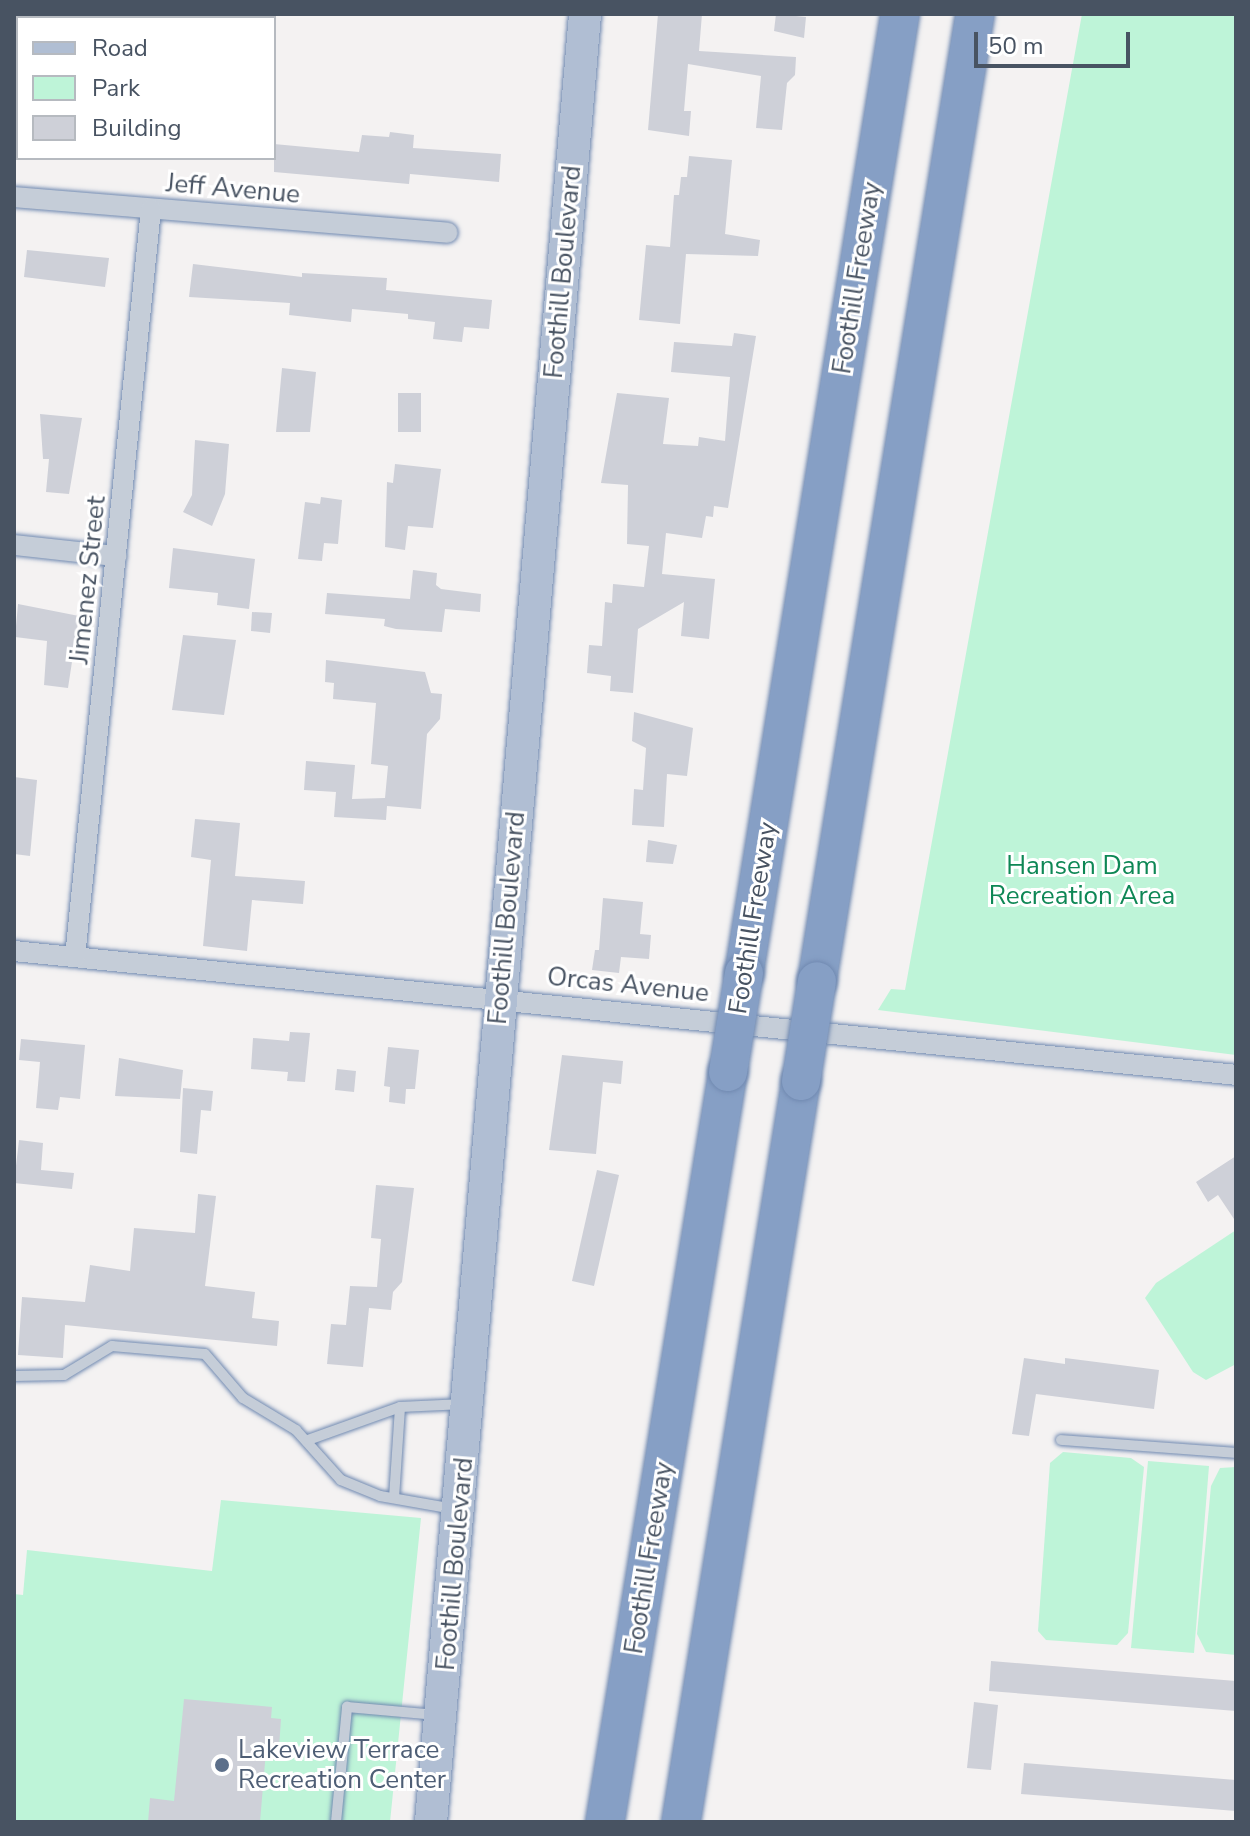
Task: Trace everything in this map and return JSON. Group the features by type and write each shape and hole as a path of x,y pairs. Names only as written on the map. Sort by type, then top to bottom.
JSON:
{"highway":[{"name":"Foothill Freeway","path":"605,1822 900,14"},
{"path":"681,1822 975,14"}],"main road":[{"name":"Foothill Boulevard","path":"431,1822 470,1404 500,998 585,14"}],"street":[{"name":"Jeff Avenue","path":"14,197 448,233"},
{"name":"Jimenez Street","path":"75,957 151,209"},
{"path":"14,545 116,556"},
{"name":"Orcas Avenue","path":"14,951 1236,1075"}],"lane":[{"path":"14,1376 64,1375 112,1346 190,1350 205,1354 243,1398 308,1440 341,1480 394,1498 460,1510"},
{"path":"308,1440 400,1407 470,1404"},
{"path":"394,1498 400,1407"},
{"path":"1061,1440 1236,1453"},
{"path":"336,1822 347,1707 441,1715"}],"green space":[{"name":"Hansen Dam Recreation Area","path":"1082,14 1236,14 1236,1055 878,1010 891,989 905,990"},
{"path":"1236,1230 1236,1364 1206,1380 1193,1372 1145,1298 1156,1283"},
{"path":"1063,1452 1131,1458 1144,1467 1128,1633 1117,1645 1046,1640 1038,1631 1050,1463"},
{"path":"1148,1461 1209,1466 1194,1653 1131,1648"},
{"path":"1236,1467 1236,1655 1206,1652 1197,1634 1211,1486 1220,1468"},
{"path":"221,1500 421,1518 390,1822 14,1822 14,1594 23,1595 27,1550 212,1571"}],"building":[{"path":"658,14 702,14 699,51 796,57 795,75 787,83 782,130 756,128 761,76 688,64 684,111 691,111 689,136 648,130"},
{"path":"776,14 806,17 804,38 774,31"},
{"path":"390,132 414,135 413,148 501,154 499,182 410,174 409,184 274,172 276,144 359,152 362,135 389,137"},
{"path":"689,156 732,160 725,234 760,240 758,256 686,254 680,324 639,320 646,245 670,247 674,195 679,195 681,177 687,177"},
{"path":"27,250 109,258 105,287 24,277"},
{"path":"193,264 302,277 302,273 387,278 386,290 492,300 489,329 464,327 462,342 433,339 435,322 408,319 408,314 352,309 351,322 289,315 290,303 189,297"},
{"path":"734,333 756,336 728,508 714,506 713,517 706,516 702,538 666,533 662,574 715,579 709,639 681,636 684,602 638,629 633,693 610,691 611,676 587,673 589,645 602,646 605,602 612,603 613,584 644,587 649,546 627,544 628,485 601,483 617,393 669,398 663,444 698,446 699,437 725,441 730,377 671,372 674,342 732,346"},
{"path":"282,368 316,372 310,432 276,432"},
{"path":"398,393 421,393 421,432 398,432"},
{"path":"40,414 82,418 69,494 46,492 49,459 43,459"},
{"path":"195,440 229,444 225,494 212,526 183,512 192,495"},
{"path":"395,464 441,469 433,528 408,526 405,550 385,547 387,482 393,483"},
{"path":"321,497 342,500 338,544 324,543 322,561 298,559 305,502 320,504"},
{"path":"173,548 255,559 249,609 217,605 218,593 169,588"},
{"path":"413,570 437,573 436,585 441,589 481,594 480,612 445,609 442,632 396,629 384,626 385,619 325,614 327,593 410,599"},
{"path":"18,604 79,616 68,688 44,685 47,641 15,637"},
{"path":"252,612 272,613 270,633 251,631"},
{"path":"183,635 236,640 224,715 172,710"},
{"path":"326,660 425,672 431,693 442,694 440,719 427,734 421,809 387,806 386,820 334,817 336,792 304,790 306,761 355,765 352,799 385,798 388,766 371,764 376,703 333,699 334,683 325,682"},
{"path":"634,712 693,728 687,776 667,774 664,827 632,825 634,789 643,790 646,748 632,741"},
{"path":"14,777 37,780 30,856 14,854"},
{"path":"195,819 240,823 235,876 305,881 303,904 252,900 247,951 203,946 211,860 191,857"},
{"path":"648,840 677,845 673,864 646,862"},
{"path":"603,898 643,902 640,934 651,935 649,959 621,957 619,973 592,970 595,950 599,950"},
{"path":"290,1032 310,1033 305,1082 287,1081 288,1072 251,1069 253,1038 289,1041"},
{"path":"21,1039 85,1045 80,1099 60,1097 58,1110 36,1108 40,1062 19,1060"},
{"path":"388,1047 419,1050 415,1089 406,1089 405,1104 389,1102 390,1087 384,1086"},
{"path":"562,1055 623,1061 621,1084 603,1082 596,1154 549,1150"},
{"path":"119,1058 183,1070 180,1099 115,1096"},
{"path":"337,1069 356,1071 354,1092 335,1090"},
{"path":"183,1088 213,1091 211,1111 201,1110 197,1154 180,1152"},
{"path":"19,1140 43,1143 41,1170 74,1173 72,1189 14,1183"},
{"path":"1236,1156 1236,1222 1218,1195 1208,1202 1196,1182"},
{"path":"597,1170 619,1175 594,1286 572,1281"},
{"path":"376,1185 414,1188 402,1282 393,1292 391,1310 369,1308 363,1367 327,1364 331,1324 346,1325 350,1286 377,1287 381,1239 371,1238"},
{"path":"198,1194 216,1196 205,1286 255,1292 252,1318 279,1321 277,1346 65,1325 63,1358 18,1355 22,1297 85,1302 90,1265 130,1271 134,1228 195,1233"},
{"path":"1024,1358 1065,1364 1065,1358 1159,1370 1154,1409 1036,1394 1029,1436 1012,1434"},
{"path":"991,1661 1236,1681 1236,1711 989,1691"},
{"name":"Lakeview Terrace Recreation Center","path":"184,1699 272,1707 271,1718 281,1719 279,1748 266,1751 260,1822 148,1822 150,1798 174,1801"},
{"path":"974,1702 998,1705 991,1770 967,1768"},
{"path":"1024,1763 1236,1780 1236,1811 1021,1794"}],"place":[{"name":"Lakeview Terrace Recreation Center","path":"222,1765"}]}
